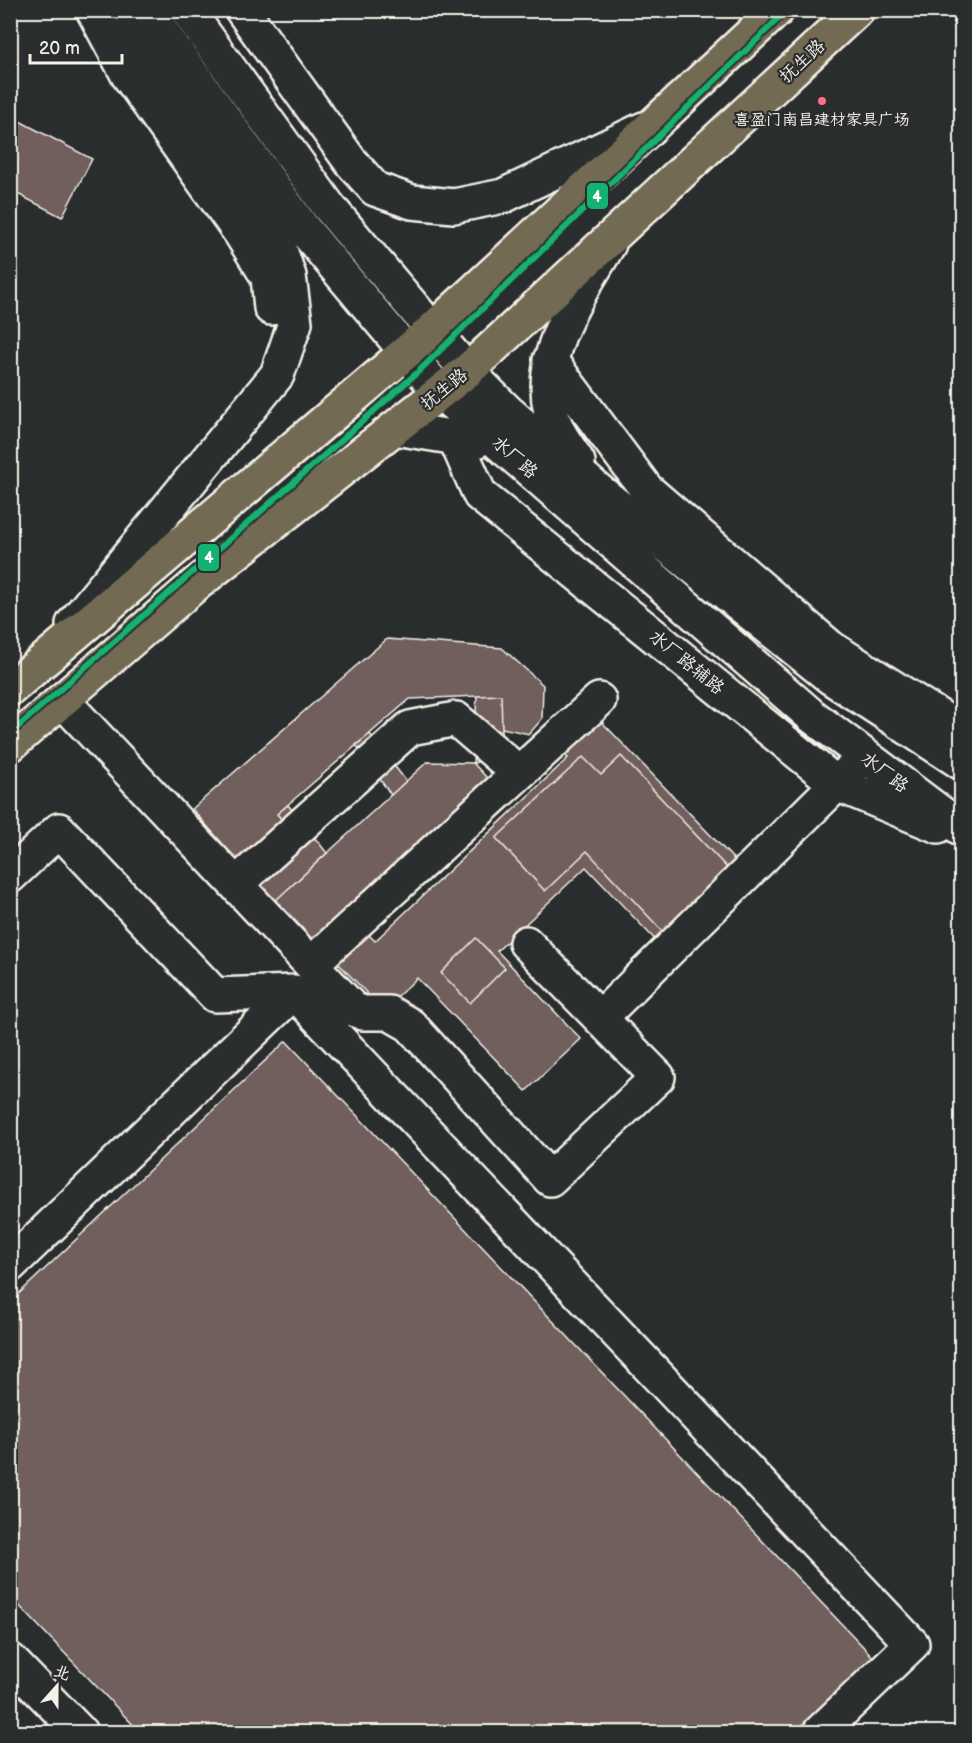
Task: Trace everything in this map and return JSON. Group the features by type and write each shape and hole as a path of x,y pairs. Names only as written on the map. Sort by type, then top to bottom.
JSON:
{"main road":[{"path":"10,689 431,331 777,10"},
{"name":"抚生路","path":"10,745 195,585 467,371 857,10"}],"street":[{"path":"93,10 128,75 241,234 268,277 277,375"},
{"path":"41,663 277,375 295,323 289,276 276,238 164,82 129,10"},
{"name":"水厂路","path":"146,10 302,227 440,392 803,709 962,829"},
{"name":"水厂路","path":"187,10 329,207 431,331 507,411 593,486 831,677 962,764"},
{"path":"242,10 351,162 375,189 412,202 454,206 503,195 654,125"},
{"path":"593,486 557,429 549,402 550,360 565,321 615,234"},
{"path":"550,360 647,490 831,648 962,732"},
{"path":"395,428 500,444"},
{"name":"水厂路辅路","path":"455,438 480,495 837,784 962,836"},
{"path":"62,700 353,1009 363,1013 389,1013 410,1025 550,1179 658,1077 526,943"},
{"path":"311,964 599,700"},
{"path":"236,884 410,728 456,719 519,773"},
{"path":"600,1018 864,756"},
{"path":"10,876 59,830 214,995 294,992 912,1644 820,1732"},
{"path":"10,1265 294,992"},
{"path":"15,1674 80,1732"}],"building":[{"path":"10,116 92,159 62,217 10,190"},
{"path":"387,639 502,648 543,685 542,719 529,734 502,728 501,695 410,699 277,814 305,846 259,885 192,809"},
{"path":"501,695 502,728 498,757 473,763 477,696"},
{"path":"599,719 746,872 664,949 586,867 497,951 581,1039 526,1091 417,978 383,1010 336,961 366,932 375,941 568,758 563,753"},
{"path":"370,734 406,781 391,795 356,745"},
{"path":"621,756 731,872 665,934 587,851 545,891 496,838 583,757 601,775"},
{"path":"427,762 473,763 487,778 312,939 276,900"},
{"path":"288,805 327,853 276,900 259,885 305,846 277,814"},
{"path":"476,938 505,968 470,1003 441,973"},
{"path":"286,1041 875,1659 797,1732 140,1732 10,1596 10,1302"}],"transit line":[{"name":"4","path":"10,734 419,371 787,10"}],"place":[{"name":"喜盈门南昌建材家具广场","path":"822,101"}]}
